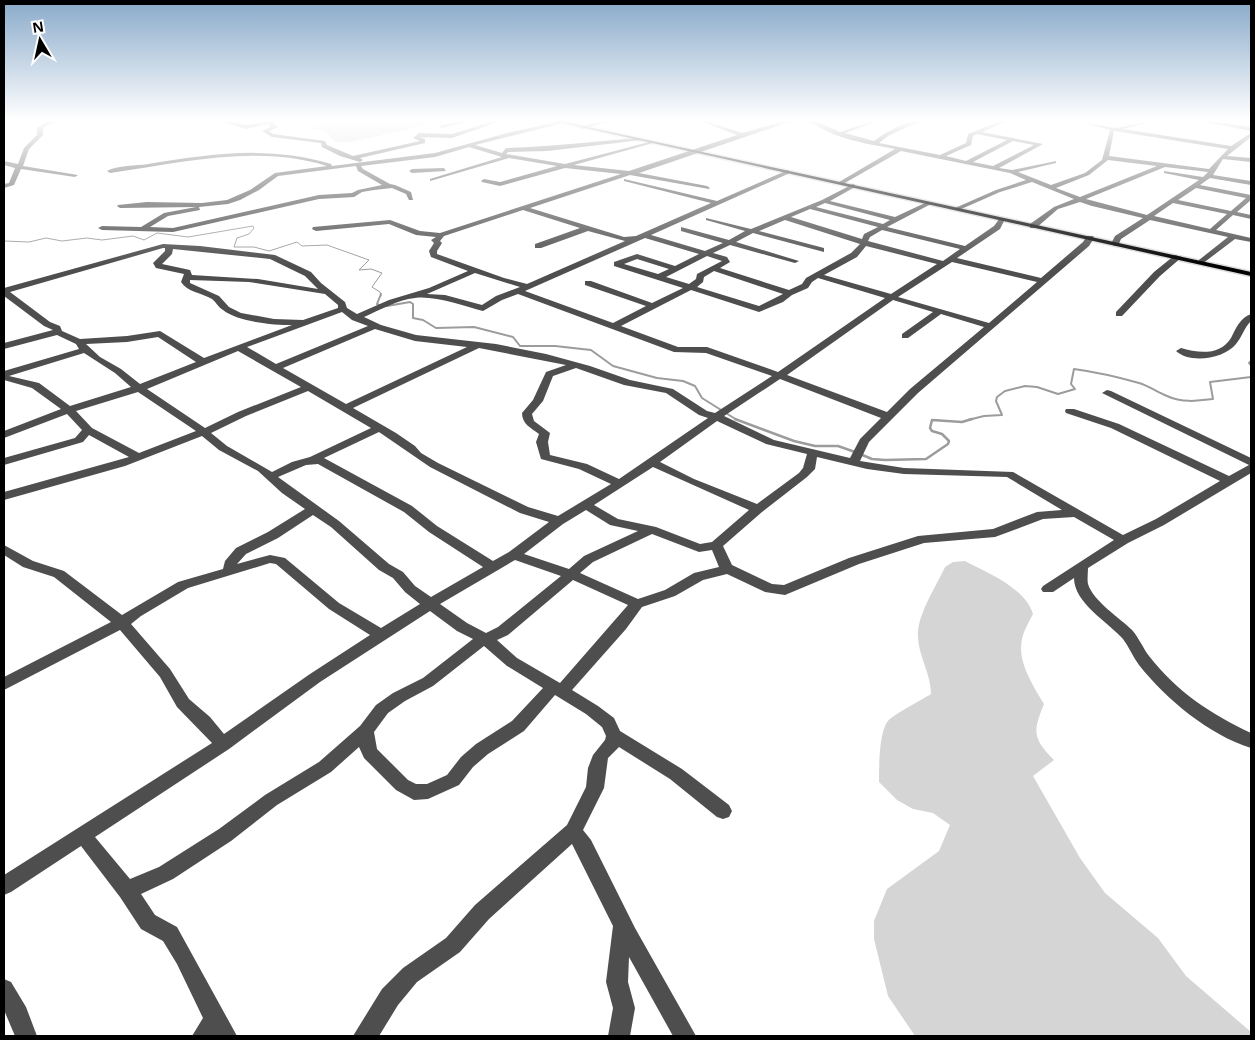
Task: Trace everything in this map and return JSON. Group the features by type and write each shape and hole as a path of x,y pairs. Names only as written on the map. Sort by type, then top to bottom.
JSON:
{"main road":[{"path":"776,170 1251,274"}],"street":[{"path":"4,186 12,184 18,170"},
{"path":"40,170 76,174"},
{"path":"110,170 114,170"},
{"path":"120,206 149,203 209,204 237,199 265,183 274,174 306,170"},
{"path":"360,170 388,186"},
{"path":"412,171 450,170"},
{"path":"432,180 462,170"},
{"path":"484,181 500,184 553,170"},
{"path":"597,170 680,181 707,188"},
{"path":"316,229 390,222 420,233 440,235 642,170"},
{"path":"841,184 865,170"},
{"path":"1001,170 1114,210 1150,216 1251,240"},
{"path":"1012,172 1022,170"},
{"path":"1052,187 1087,174 1091,170"},
{"path":"1033,226 1056,208 1156,170 1208,175"},
{"path":"1188,170 1251,183"},
{"path":"1115,244 1118,238 1195,186 1212,170"},
{"path":"414,295 445,298 483,308 499,298 788,172"},
{"path":"616,178 718,203"},
{"path":"957,209 998,191 1033,180"},
{"path":"102,228 173,230 319,198 354,195 360,191 388,186 393,186 408,193 411,199"},
{"path":"659,277 754,230 786,218 853,186"},
{"path":"1195,186 1251,197"},
{"path":"1211,231 1230,212 1251,197"},
{"path":"824,201 896,219"},
{"path":"1172,201 1251,217"},
{"path":"674,268 637,256 617,264 759,309 805,286 809,280 854,255 863,245 863,241 867,236 929,203"},
{"path":"141,230 166,214 212,207 209,204"},
{"path":"1242,204 1251,206"},
{"path":"808,207 966,248"},
{"path":"523,208 624,239 640,237 726,261 723,265 700,276 698,282 614,326"},
{"path":"708,218 821,250"},
{"path":"786,218 803,225 863,241 888,250 1043,280"},
{"path":"4,886 223,744 315,678 430,604 514,555 559,521 653,463 664,452 997,227 1002,219"},
{"path":"538,246 585,228"},
{"path":"684,229 795,261"},
{"path":"173,230 158,241 166,246 169,252 157,263 158,266 187,272 185,282 187,285 212,295 226,309 239,315 274,322 308,322"},
{"path":"440,235 435,240 438,242 433,251 434,255 522,288"},
{"path":"1202,262 1234,236"},
{"path":"853,462 864,441 914,391 1086,244 1090,238"},
{"path":"4,292 166,246 272,257 308,274 355,318 374,326 415,338 521,352 575,365 628,383 670,391 703,413 718,416 770,442 853,462 904,471 1009,474 1123,540"},
{"path":"1119,314 1163,268 1178,257"},
{"path":"715,269 788,293"},
{"path":"355,318 383,306 432,290 476,270"},
{"path":"818,276 991,326"},
{"path":"187,277 225,277 328,292"},
{"path":"588,283 654,306"},
{"path":"522,288 521,292 677,350 711,351 875,410 889,417"},
{"path":"4,292 32,310 47,324 57,328 58,332 82,346 139,388 189,420 223,448 272,476 286,490 314,509 384,567 398,575 410,589 430,604 462,627 487,640 512,662 592,710 608,724 614,736 676,774 723,811"},
{"path":"4,434 69,410 139,388 239,347 344,309"},
{"path":"905,336 938,312"},
{"path":"1181,351 1199,355 1226,348 1232,343 1242,323 1251,317"},
{"path":"274,368 340,342 374,326"},
{"path":"4,346 58,332"},
{"path":"4,375 82,346 160,334 203,362"},
{"path":"346,408 478,345"},
{"path":"239,347 346,408 411,448 417,455 458,478 524,510 559,521"},
{"path":"575,365 549,374 538,401 527,413 526,418 530,424 545,433 542,442 545,457 578,465 602,474 618,484"},
{"path":"4,375 21,383 35,385 69,410 88,430 138,456"},
{"path":"4,496 121,464 310,388"},
{"path":"1107,393 1251,462"},
{"path":"1070,411 1114,426 1229,481"},
{"path":"272,476 305,461 314,459 379,428"},
{"path":"4,462 78,440 88,430"},
{"path":"586,505 614,522 658,531 699,548 716,545 758,509 803,475 809,469 811,457 816,453"},
{"path":"314,459 321,461 408,509 433,529 493,567"},
{"path":"653,463 690,481 758,509"},
{"path":"1048,588 1123,540 1160,522 1251,468"},
{"path":"229,570 230,564 240,551 273,535 314,509"},
{"path":"716,545 726,568 770,589 785,590 854,561 923,539 995,533 1041,515 1078,513"},
{"path":"127,890 166,873 225,835 271,800 325,767 366,731 382,709 398,697 428,682 477,644 503,632 572,574 579,564 598,552 623,544 652,530"},
{"path":"4,550 28,564 59,574 122,623 165,673 183,703 204,722 223,744"},
{"path":"514,555 572,574 611,590 636,604"},
{"path":"4,684 122,623 136,612 183,585 270,559 280,561 334,606 381,635"},
{"path":"1081,567 1081,582 1085,592 1102,612 1128,635 1144,660 1176,695 1211,720 1251,741"},
{"path":"366,731 366,742 370,753 402,785 414,792 428,791 453,780 467,762 482,749 518,726 558,689 621,625 636,604 670,593 699,576 721,572 726,568"},
{"path":"364,1036 369,1032 390,997 410,976 453,945 482,912 541,862 573,831 595,788 597,768 601,755 613,742 614,736"},
{"path":"573,831 584,846 623,925 685,1036"},
{"path":"82,834 127,890 148,922 170,934 184,957 215,1031"},
{"path":"619,1036 624,1008 618,982 623,925"},
{"path":"4,989 18,1015 26,1036"}],"shaded area":[{"path":"965,561 995,576 1014,589 1029,605 1033,614 1023,636 1022,656 1027,673 1044,704 1038,721 1038,740 1054,760 1033,776 1080,858 1105,893 1158,938 1186,976 1251,1032 1251,1036 915,1036 888,996 874,939 874,921 887,889 939,851 950,825 933,813 913,809 897,800 879,782 881,741 885,726 891,718 931,694 929,679 920,652 918,629 920,620 945,567 953,562"}],"waterway":[{"path":"4,241 29,242 46,238 62,241 87,238 102,240 133,236 144,240 157,233 188,237 253,226 254,228 249,234 237,238 234,247 254,247 269,251 297,242 302,246 327,245 369,260 359,270 371,269 382,273 372,287 380,292 381,295"},
{"path":"381,295 377,304 381,306"},
{"path":"387,306 410,302 413,304 413,318 423,320 436,328 474,327 513,337 520,346 555,346 591,350 613,366 657,378 683,381 695,386 702,398 736,419"},
{"path":"1251,361 1249,363 1251,365"},
{"path":"972,419 1002,415 996,401 997,397 1005,391 1025,386 1037,387 1058,394 1075,389 1071,384 1074,369 1143,384 1178,400 1190,401 1213,399 1210,382 1251,377"},
{"path":"736,419 794,441 815,446 838,446 855,452"},
{"path":"932,420 962,422 972,419"},
{"path":"968,420 972,419"},
{"path":"860,454 872,459 885,460 926,459 948,444 949,441 942,434 932,431 930,428 932,420"},
{"path":"932,420 938,420"}]}
